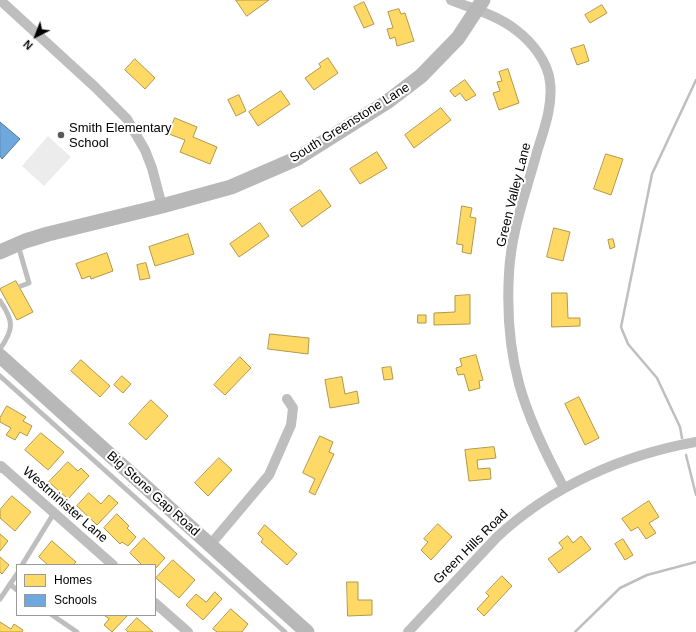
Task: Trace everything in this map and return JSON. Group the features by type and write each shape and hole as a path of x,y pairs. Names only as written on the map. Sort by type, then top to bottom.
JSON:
{"street":[{"path":"0,0 95,87 126,119 137,134 152,168 162,206"},
{"name":"Green Valley Lane","path":"451,0 480,5 527,39 538,52 550,80 549,113 515,232 509,270 508,303 512,352 523,401 542,448 564,488"},
{"name":"South Greenstone Lane","path":"0,252 48,234 162,206 231,187 298,158 387,102 437,61 458,38 480,5"},
{"name":"Big Stone Gap Road","path":"0,356 307,632"},
{"path":"210,545 269,475 292,420 293,408 287,399"},
{"name":"Green Hills Road","path":"408,632 501,532 524,514 564,488 633,458 657,450 696,442"},
{"name":"Westminister Lane","path":"0,468 1,466 112,564"},
{"path":"156,604 188,632"}],"lane":[{"path":"18,244 29,283 21,286"},
{"path":"0,301 10,319 11,327 8,339 0,349"},
{"path":"0,376 285,632"},
{"path":"23,564 54,513"},
{"path":"0,599 16,575"},
{"path":"10,584 16,589"},
{"path":"53,616 77,632"}],"shaded area":[{"path":"48,136 71,157 44,186 22,166"}],"building: Homes":[{"path":"236,0 269,0 247,16"},
{"path":"364,2 374,24 364,28 354,7"},
{"path":"602,5 607,13 590,23 585,15"},
{"path":"399,9 401,14 405,13 414,41 397,46 395,37 390,39 387,29 393,28 388,12"},
{"path":"584,45 589,61 577,65 571,49"},
{"path":"328,58 338,73 314,90 305,78 321,67 319,64"},
{"path":"135,59 155,78 145,89 125,70"},
{"path":"508,69 519,103 499,110 493,93 500,91 497,82 502,81 499,72"},
{"path":"465,80 476,95 466,101 460,93 455,97 450,91"},
{"path":"281,91 290,104 258,126 249,112"},
{"path":"239,95 246,111 236,116 228,100"},
{"path":"441,108 451,120 414,148 405,135"},
{"path":"175,118 197,127 193,137 217,147 210,164 180,152 185,140 169,134"},
{"path":"377,152 387,168 360,184 350,169"},
{"path":"606,154 623,159 611,195 594,189"},
{"path":"320,190 331,206 302,227 290,210"},
{"path":"462,206 472,208 470,217 476,218 471,254 462,252 463,245 457,244"},
{"path":"260,223 269,236 239,257 230,244"},
{"path":"554,228 570,232 563,261 547,257"},
{"path":"188,234 194,254 155,266 149,247"},
{"path":"613,239 615,247 610,249 608,240"},
{"path":"107,253 113,271 91,279 90,276 82,279 76,264"},
{"path":"146,263 150,278 140,280 137,265"},
{"path":"16,281 33,312 17,320 0,289"},
{"path":"552,293 567,293 568,318 580,318 580,326 552,327"},
{"path":"470,295 470,324 434,325 434,313 455,312 455,296"},
{"path":"418,315 426,315 426,323 418,323"},
{"path":"270,334 309,338 308,354 268,349"},
{"path":"476,355 483,380 479,381 480,388 469,391 464,374 458,375 456,368 462,366 460,359"},
{"path":"240,357 251,368 225,395 214,385"},
{"path":"81,360 110,386 100,397 71,371"},
{"path":"391,367 393,379 384,380 382,368"},
{"path":"122,376 131,384 123,393 114,385"},
{"path":"342,377 345,394 357,391 359,403 330,408 325,380"},
{"path":"579,397 599,438 585,445 565,404"},
{"path":"151,400 168,416 146,440 129,424"},
{"path":"7,406 26,417 23,421 32,426 27,436 20,432 15,440 6,435 11,428 0,422 0,418"},
{"path":"41,433 64,452 48,470 25,450"},
{"path":"320,436 333,442 329,452 334,454 315,495 309,492 315,479 303,473"},
{"path":"494,447 496,458 477,460 478,469 490,468 491,479 469,481 465,450"},
{"path":"219,458 232,470 208,496 195,483"},
{"path":"68,462 78,471 81,468 89,476 68,499 49,482"},
{"path":"89,493 101,504 109,495 118,503 97,525 77,506"},
{"path":"12,496 31,512 15,531 0,518 0,510"},
{"path":"649,501 659,517 649,523 656,533 646,539 638,527 631,531 622,519"},
{"path":"117,514 129,526 127,528 136,537 128,546 122,542 120,544 104,528"},
{"path":"438,524 452,537 431,560 421,550 428,542 424,539"},
{"path":"265,525 297,554 287,565 261,542 263,539 258,534"},
{"path":"0,534 8,541 0,551"},
{"path":"568,536 573,543 581,536 591,549 559,573 548,559 563,548 559,543"},
{"path":"144,538 165,558 156,568 156,564 141,564 130,553"},
{"path":"623,539 633,555 625,560 615,544"},
{"path":"52,541 76,562 74,564 47,564 39,557"},
{"path":"0,557 9,565 2,574 0,572"},
{"path":"173,560 195,580 179,598 156,578"},
{"path":"502,576 512,586 484,616 477,609 489,596 486,593"},
{"path":"347,582 358,582 358,600 372,600 372,615 348,616"},
{"path":"215,592 222,599 203,620 186,605 196,594 206,602"},
{"path":"231,609 248,624 242,632 217,632 213,629"},
{"path":"105,616 127,616 112,632 104,625 109,619"},
{"path":"137,618 153,632 128,632 126,630"},
{"path":"0,622 11,629 14,624 23,630 22,632 0,632"}],"building: Schools":[{"path":"0,122 20,139 2,159 0,156"}],"waterway":[{"path":"682,438 680,427 657,378 628,344 621,327 652,174 696,80"},
{"path":"686,455 696,495"},
{"path":"575,632 620,588 647,575 696,562"}],"place":[{"name":"Smith Elementary School","path":"61,135"}]}
